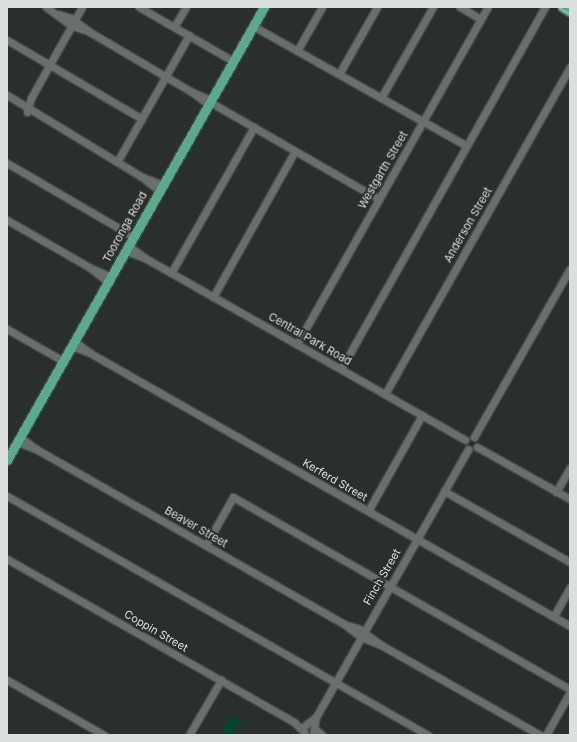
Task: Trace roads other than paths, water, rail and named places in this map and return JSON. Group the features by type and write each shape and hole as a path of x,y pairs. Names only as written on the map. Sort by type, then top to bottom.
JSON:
{"main road":[{"name":"Tooronga Road","path":"7,460 264,7"},
{"path":"562,7 570,12"}],"street":[{"path":"46,7 379,199"},
{"path":"28,110 31,98 82,7"},
{"path":"139,7 233,61"},
{"path":"174,27 186,7"},
{"path":"297,50 322,7"},
{"path":"339,74 377,7"},
{"path":"381,98 433,7"},
{"path":"460,7 481,19"},
{"name":"Westgarth Street","path":"297,344 488,7"},
{"path":"341,369 545,7"},
{"path":"253,26 467,146"},
{"path":"117,162 189,35"},
{"path":"7,40 142,119"},
{"name":"Anderson Street","path":"385,394 570,67"},
{"path":"7,95 21,106"},
{"path":"21,106 31,98"},
{"path":"7,100 21,106 161,188"},
{"path":"171,273 254,128"},
{"path":"213,297 295,151"},
{"path":"7,163 134,236"},
{"path":"7,220 110,280"},
{"name":"Central Park Road","path":"127,248 465,440"},
{"path":"474,437 570,269"},
{"path":"7,329 63,361"},
{"name":"Kerferd Street","path":"73,344 570,626"},
{"path":"368,511 422,415"},
{"path":"477,447 478,441 474,437 469,436 465,440 464,445 468,449 477,447 570,500"},
{"name":"Beaver Street","path":"18,439 540,735"},
{"name":"Finch Street","path":"308,730 468,449"},
{"path":"556,492 570,468"},
{"path":"444,491 570,562"},
{"path":"7,496 428,735"},
{"path":"206,545 233,497 570,689"},
{"name":"Coppin Street","path":"7,559 308,730 322,735"},
{"path":"554,616 570,587"},
{"path":"7,680 104,735"},
{"path":"189,735 221,680"},
{"path":"546,735 570,692"}],"tram line":[{"path":"558,7 570,14"}]}
